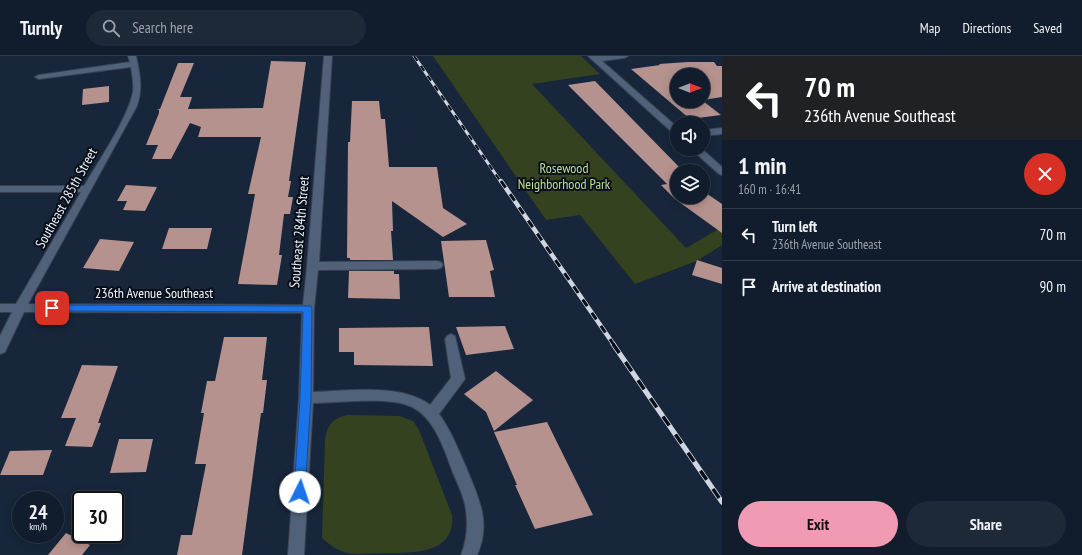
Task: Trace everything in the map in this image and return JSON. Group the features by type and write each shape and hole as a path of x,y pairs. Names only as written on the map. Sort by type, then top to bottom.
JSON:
{"street":[{"name":"Southeast 284th Street","path":"296,555 306,398 308,309 313,266 328,56"},
{"path":"594,57 624,56"},
{"path":"594,57 670,126"},
{"path":"39,77 133,60"},
{"name":"Southeast 285th Street","path":"0,349 20,308 129,115 137,96 137,77 133,60"},
{"path":"710,132 722,131"},
{"path":"704,156 722,172"},
{"path":"0,189 87,189"},
{"path":"313,266 437,265"},
{"name":"236th Avenue Southeast","path":"0,308 308,309"},
{"path":"431,415 458,379 451,339"},
{"path":"306,398 396,397 407,399 419,404 431,415 444,433 473,502 475,524 472,550 469,555"}],"green space":[{"name":"Rosewood Neighborhood Park","path":"433,56 581,56 600,74 532,84 686,248 722,227 722,245 697,261 635,284 580,215 546,220"},
{"path":"347,415 399,416 413,421 419,430 452,515 451,528 447,538 439,545 418,552 357,554 340,551 322,538 325,440 327,430 331,423 337,418"}],"building":[{"path":"271,61 306,62 289,181 291,181 288,197 293,197 290,214 284,214 279,255 282,255 277,285 238,284 255,194 248,194 261,137 198,137 201,127 190,123 171,159 152,159 158,145 146,145 159,113 159,110 157,109 160,109 178,63 194,63 180,97 192,97 188,109 263,108"},
{"path":"714,62 717,66 722,66 722,97 710,99 710,68 670,68 670,102 631,69 660,65 659,64"},
{"path":"595,81 676,164 670,164 670,194 661,185 667,184 568,85"},
{"path":"109,86 109,102 82,105 83,89"},
{"path":"352,101 379,101 381,119 385,119 389,167 437,167 443,208 467,224 443,237 392,201 393,231 391,231 393,260 350,260 350,258 347,258 348,142 350,142"},
{"path":"710,106 721,115 710,116 686,116 677,108 710,108"},
{"path":"126,185 157,187 145,211 123,210 127,201 117,201"},
{"path":"710,196 722,204 722,233 682,204 710,204"},
{"path":"169,228 212,228 207,249 162,249"},
{"path":"100,239 134,242 119,271 83,268"},
{"path":"486,240 494,270 490,271 495,297 449,297 441,241"},
{"path":"697,260 722,268 722,284 692,275"},
{"path":"349,271 394,271 394,274 399,274 400,299 348,298"},
{"path":"505,326 514,349 466,355 456,327"},
{"path":"429,327 433,366 354,365 354,352 339,352 339,328"},
{"path":"224,337 267,337 262,380 267,380 263,413 261,413 242,555 177,555 181,535 192,535 206,464 195,464 204,413 201,413 207,381 215,381"},
{"path":"82,365 118,366 98,423 101,423 92,447 65,446 76,418 61,418"},
{"path":"496,371 533,400 494,431 486,412 464,394"},
{"path":"547,422 593,515 535,529 515,485 517,485 494,432"},
{"path":"119,439 153,439 146,472 110,473"},
{"path":"52,450 43,475 0,475 10,451"},
{"path":"66,533 72,536 72,543 86,543 90,545 82,555 48,555 58,543 64,543 64,535"}],"railway":[{"path":"414,56 501,182"},
{"path":"501,181 614,345"},
{"path":"613,344 722,502"}],"route":[{"path":"52,308 308,309 306,398 300,492"}]}
